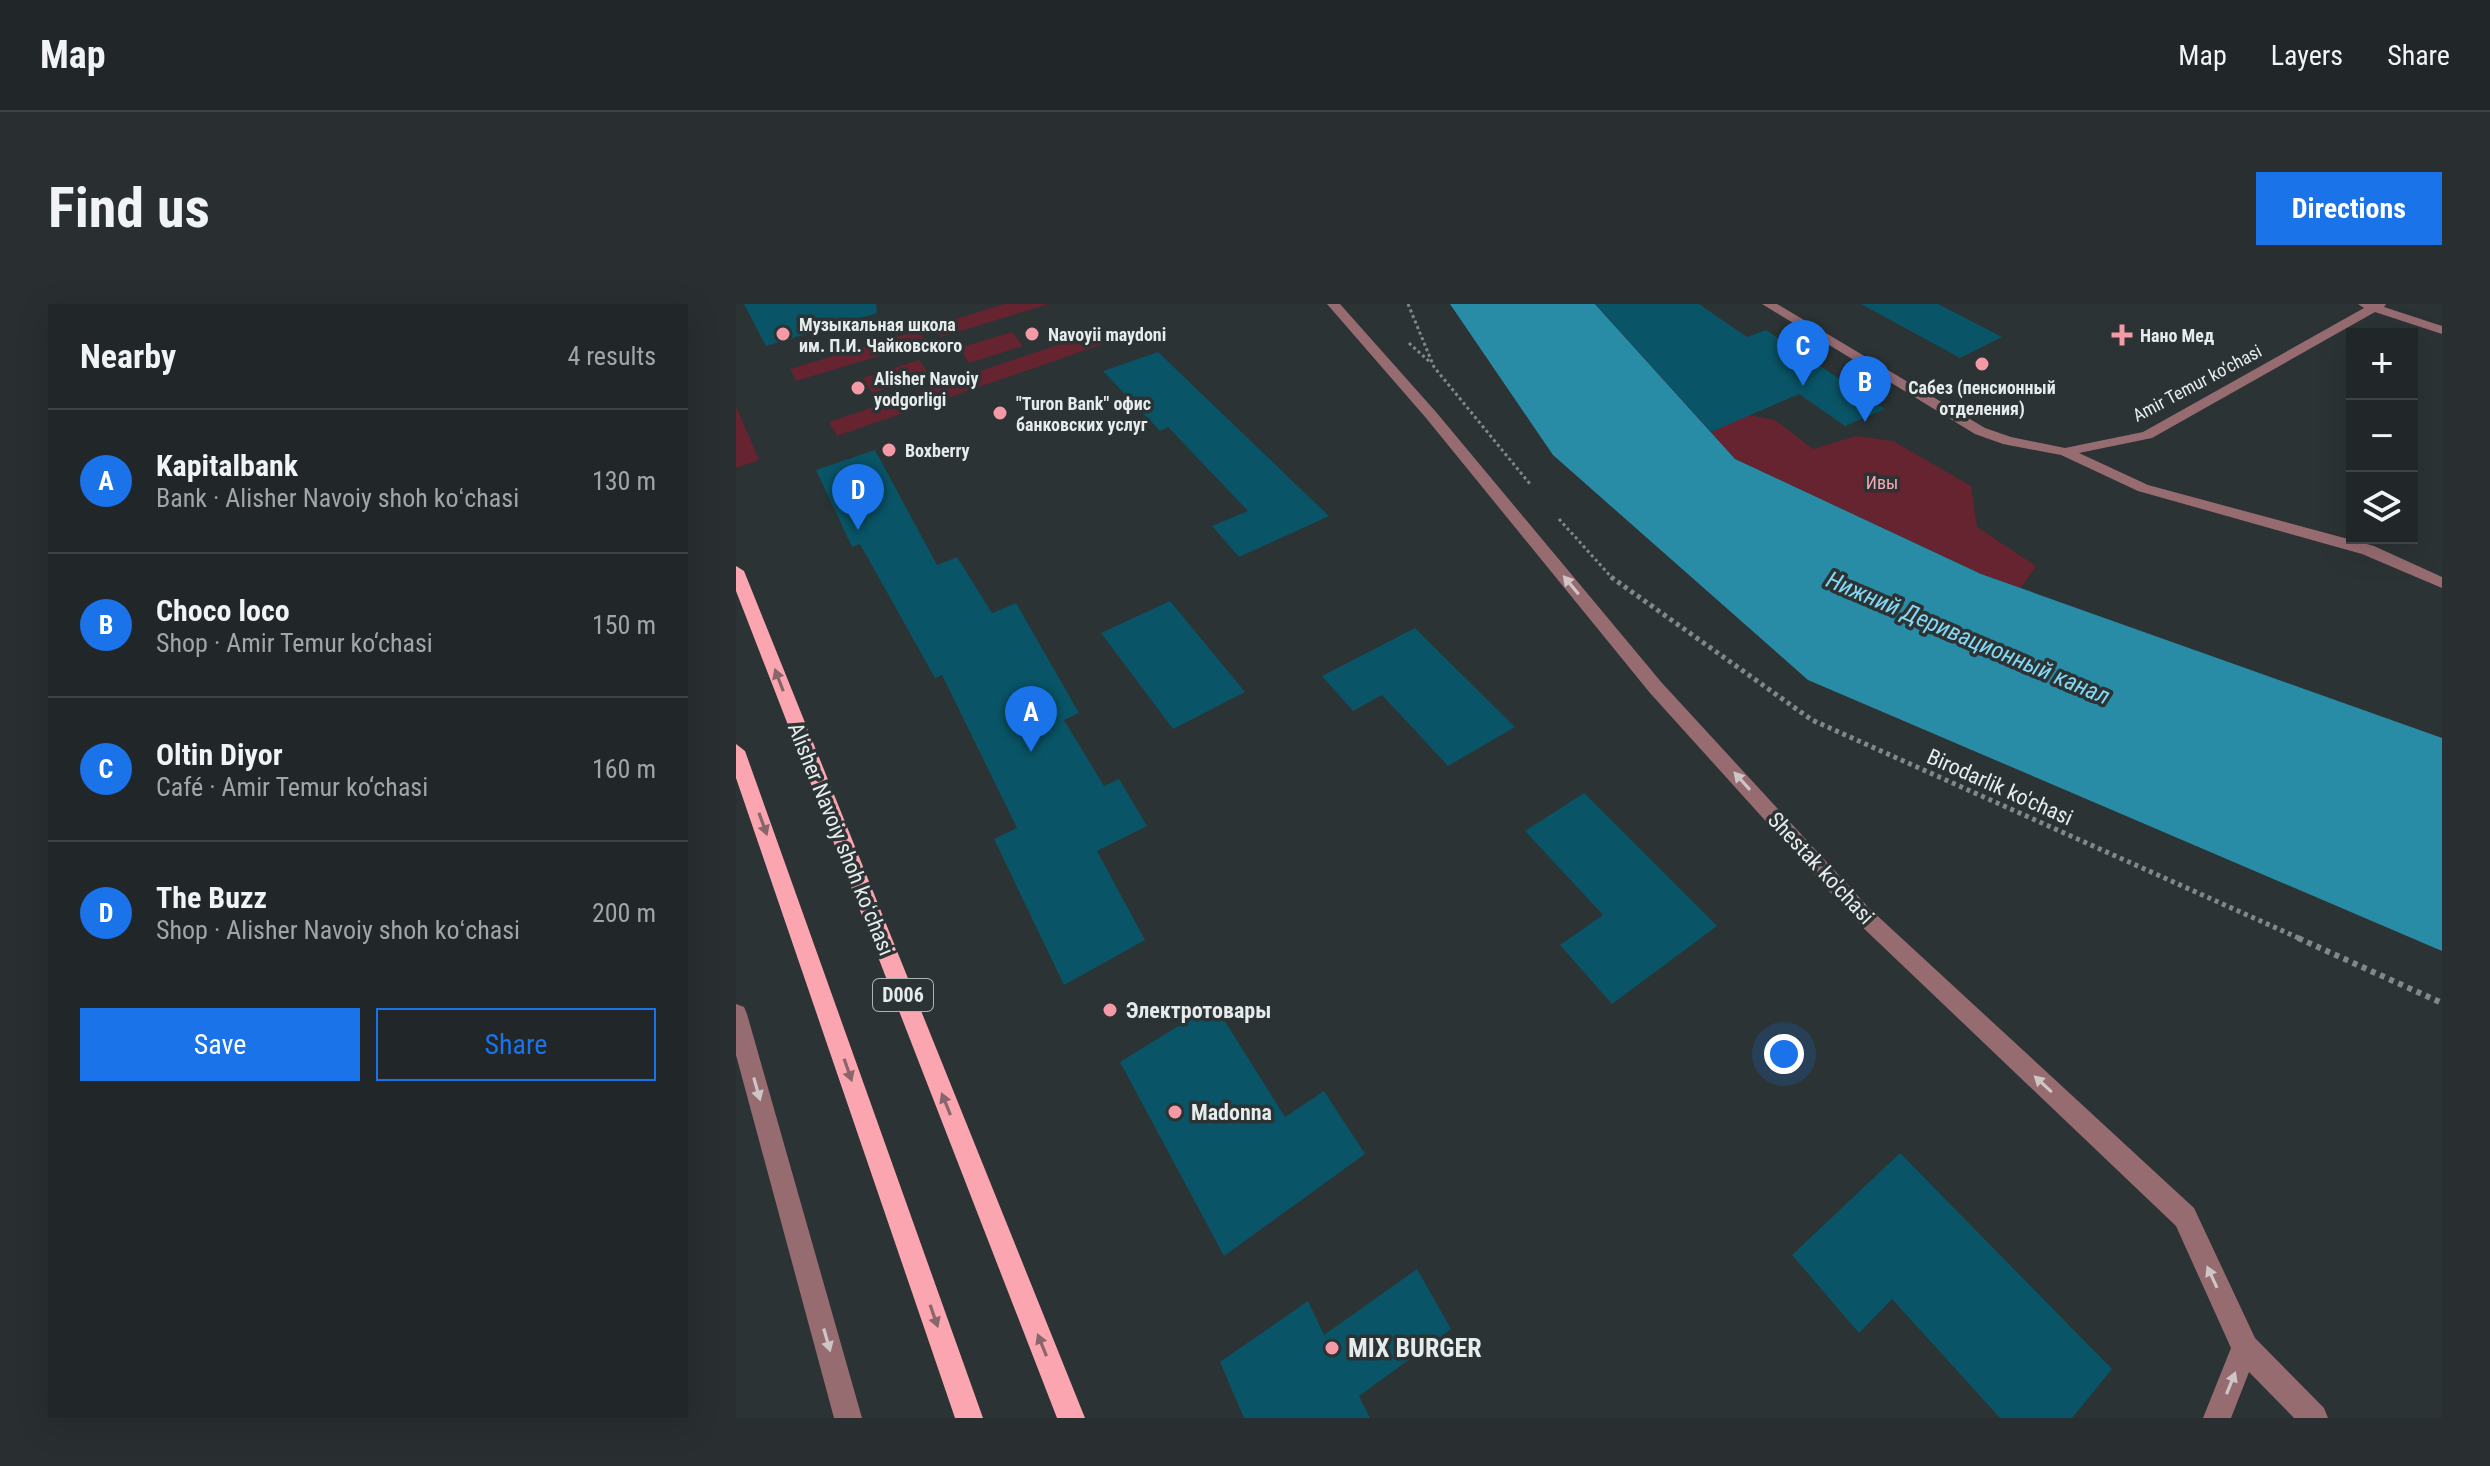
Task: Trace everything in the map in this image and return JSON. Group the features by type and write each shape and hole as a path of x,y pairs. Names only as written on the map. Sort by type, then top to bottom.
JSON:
{"main road":[{"name":"Alisher Navoiy shoh koʻchasi","path":"736,571 1071,1418"},
{"path":"736,751 969,1418"}],"street":[{"name":"Shestak ko'chasi","path":"1333,304 1431,415 1656,688 1863,915 2185,1217 2245,1348 2314,1418"},
{"name":"Amir Temur ko‘chasi","path":"1768,304 1980,431 2008,441 2065,452 2147,435 2372,305"},
{"path":"2372,305 2442,330"},
{"path":"2065,452 2143,488 2368,550 2442,583"},
{"path":"736,1014 848,1418"},
{"path":"2217,1418 2245,1348"}],"path":[{"path":"1408,304 1434,367 1534,488"},
{"name":"Birodarlik ko'chasi","path":"1554,513 1616,582 1812,720 2442,1003"}],"green space":[{"path":"1004,304 1049,304 941,337 933,326"},
{"name":"Ивы","path":"1595,304 1656,304 1725,411 1775,420 1813,449 1856,436 1893,441 1971,486 1977,527 2036,566 2021,588 1981,574 1735,459"},
{"path":"919,330 926,342 796,381 790,369"},
{"path":"1102,330 1112,341 837,436 829,422"},
{"path":"1012,332 1023,346 969,363 959,348"},
{"path":"919,360 929,375 872,393 863,378"},
{"path":"736,406 759,460 736,468"}],"water":[{"name":"Нижний Деривационный канал","path":"1450,304 1595,304 1735,459 1981,574 2442,738 2442,951 1808,680 1553,455"}],"building":[{"name":"Музыкальная школа им. П.И. Чайковского","path":"744,304 876,304 877,313 766,346"},
{"path":"1595,304 1699,304 1747,337 1766,330 1885,409 1845,426 1799,394 1711,432"},
{"path":"1861,304 1938,304 2002,337 1960,358"},
{"path":"1158,352 1329,516 1239,557 1212,526 1248,511 1168,427 1160,431 1103,371"},
{"path":"875,450 937,565 957,557 992,613 1016,603 1079,713 1064,720 1104,786 1119,779 1147,826 1097,851 1145,940 1064,985 994,839 1017,828 942,675 935,678 860,544 852,547 816,470"},
{"path":"1170,601 1245,692 1173,729 1101,633"},
{"path":"1415,628 1515,727 1448,766 1382,695 1353,711 1322,676"},
{"path":"1584,793 1717,926 1612,1004 1560,945 1603,915 1525,831"},
{"path":"1214,1004 1285,1117 1324,1091 1365,1154 1224,1256 1120,1062"},
{"path":"1900,1153 2112,1369 2072,1418 2000,1418 1892,1299 1859,1333 1792,1255"},
{"name":"MIX BURGER","path":"1417,1269 1451,1329 1359,1396 1370,1418 1244,1418 1220,1362 1308,1301 1324,1335"}],"place":[{"name":"Музыкальная школа им. П.И. Чайковского","path":"783,334"},
{"name":"Navoyii maydoni","path":"1032,334"},
{"name":"Нано Мед","path":"2122,335"},
{"name":"Сабез (пенсионный отделения)","path":"1982,364"},
{"name":"Oltin Diyor","path":"1803,386"},
{"name":"Alisher Navoiy yodgorligi","path":"858,388"},
{"name":"\"Turon Bank\" офис банковских услуг","path":"1000,413"},
{"name":"Choco loco","path":"1865,422"},
{"name":"Boxberry","path":"889,450"},
{"name":"The Buzz","path":"858,530"},
{"name":"Kapitalbank","path":"1031,752"},
{"name":"Электротовары","path":"1110,1010"},
{"name":"Madonna","path":"1175,1112"},
{"name":"MIX BURGER","path":"1332,1348"}]}
